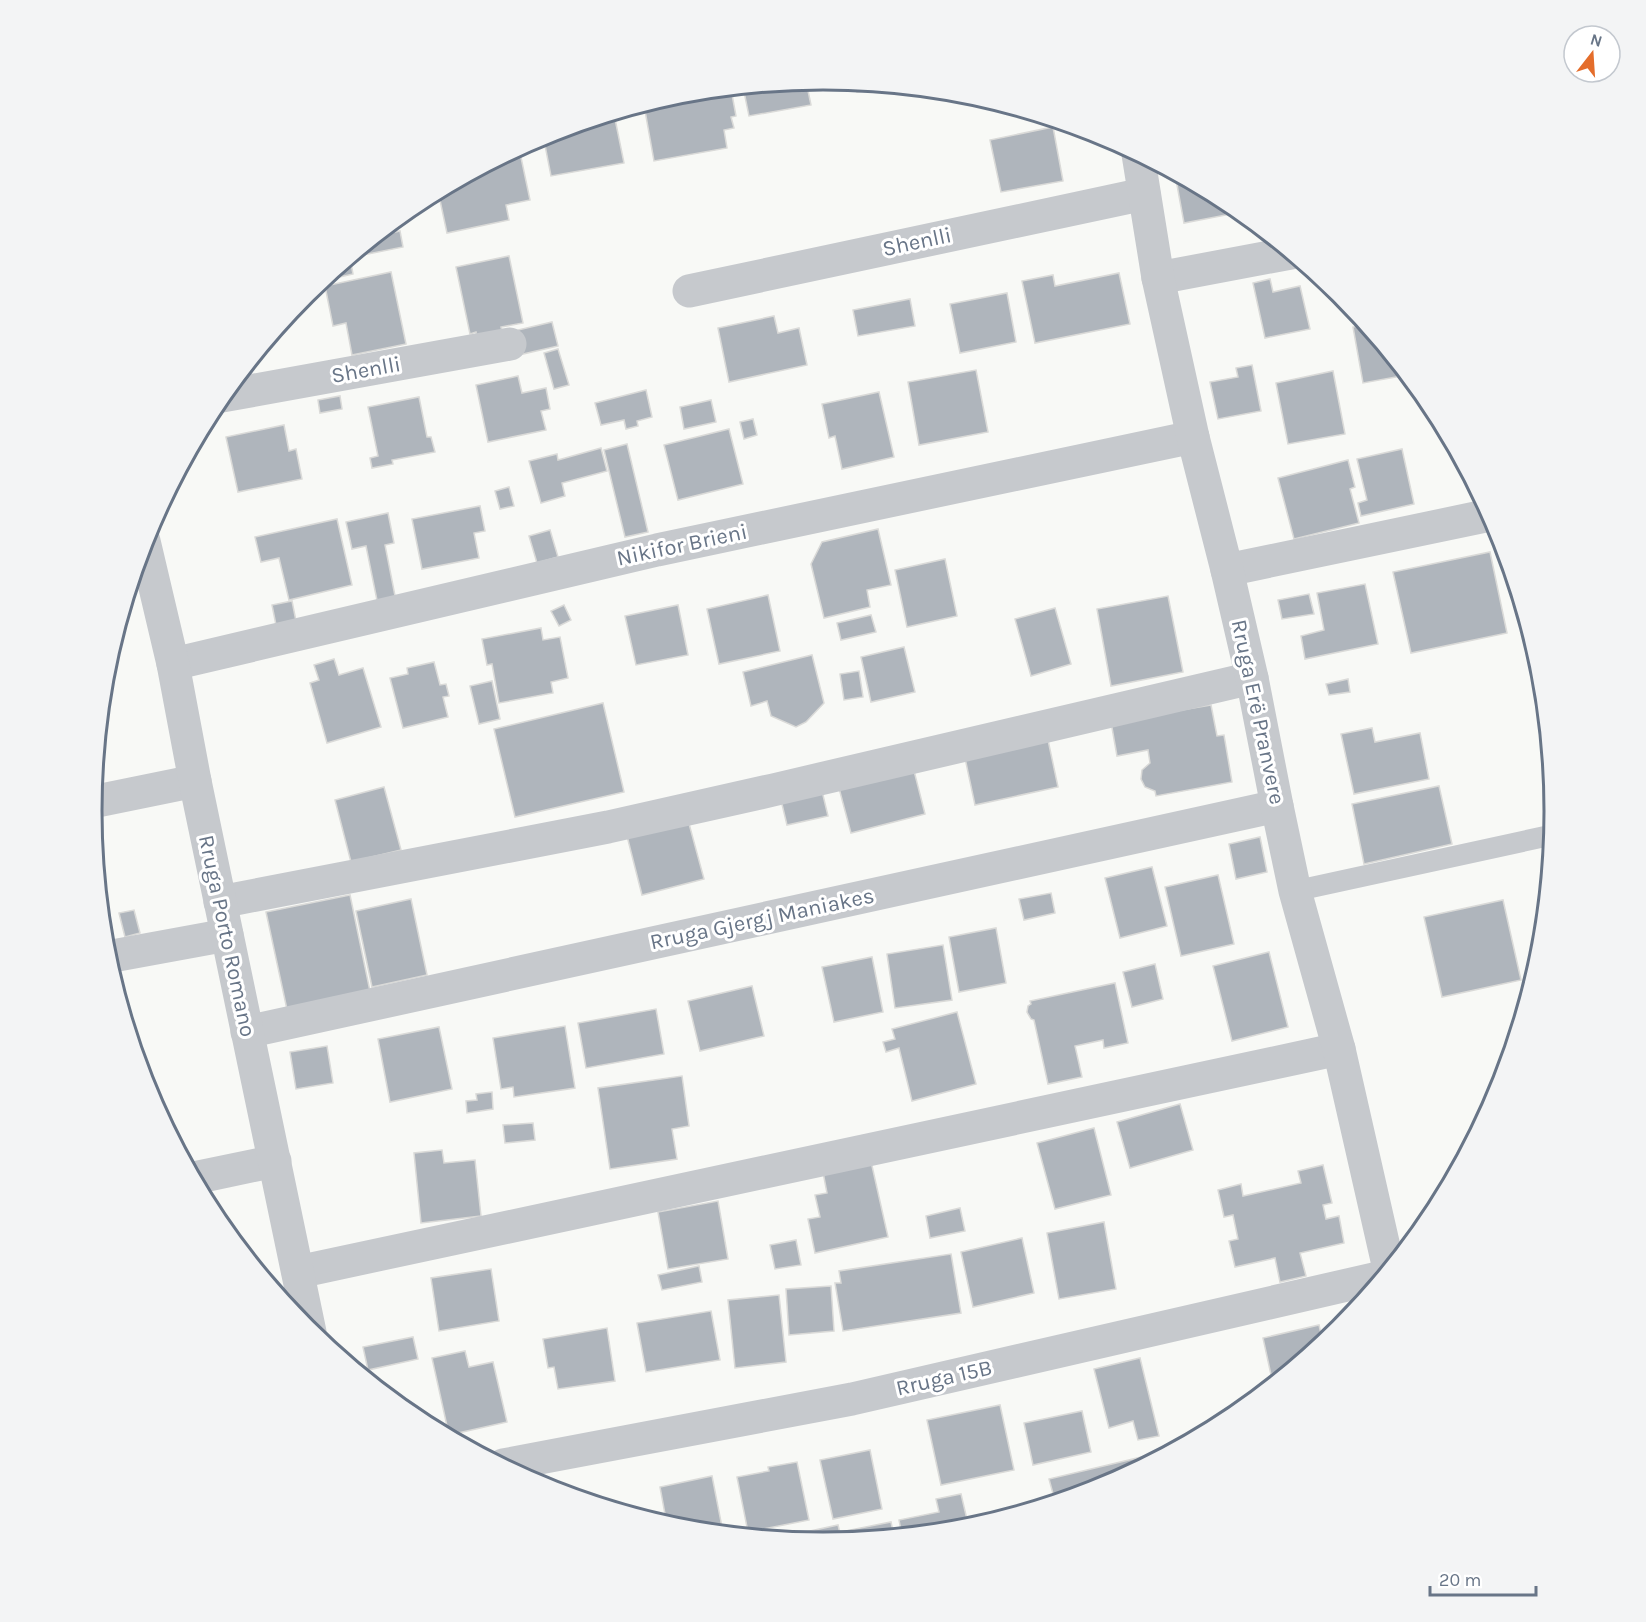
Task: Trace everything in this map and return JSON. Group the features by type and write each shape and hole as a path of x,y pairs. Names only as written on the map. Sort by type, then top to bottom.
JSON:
{"street":[{"name":"Rruga Erë Pranvere","path":"1139,163 1158,278 1193,437 1252,678 1295,891 1339,1049 1387,1260"},
{"name":"Shenlli","path":"689,291 1144,194"},
{"path":"1158,278 1281,255"},
{"name":"Shenlli","path":"236,394 510,344"},
{"name":"Nikifor Brieni","path":"173,664 657,549 1193,437"},
{"path":"1227,570 1481,517"},
{"name":"Rruga Porto Romano","path":"146,564 173,664 195,781 306,1314"},
{"path":"220,902 619,825 1252,678"},
{"path":"102,800 195,781"},
{"name":"Rruga Gjergj Maniakes","path":"247,1032 1277,806"},
{"path":"117,955 227,935"},
{"path":"298,1272 1339,1049"},
{"path":"202,1176 274,1161"},
{"name":"Rruga 15B","path":"515,1463 852,1399 1370,1280"}],"lane":[{"path":"1295,891 1543,837"}],"building":[{"path":"808,91 811,105 749,116 745,95"},
{"path":"732,96 736,116 731,117 734,128 724,130 727,148 654,161 645,113"},
{"path":"615,121 624,163 551,176 545,146"},
{"path":"1053,127 1063,181 1001,192 990,140"},
{"path":"521,157 530,200 506,205 509,220 447,233 440,201"},
{"path":"1177,183 1226,213 1226,215 1184,223"},
{"path":"400,231 403,247 365,255 384,239"},
{"path":"509,256 523,323 501,327 504,337 478,343 476,332 470,334 456,267"},
{"path":"352,266 353,274 339,277"},
{"path":"391,272 406,344 352,355 346,323 333,326 326,289 331,285"},
{"path":"1119,273 1130,324 1035,343 1022,281 1053,275 1055,286"},
{"path":"1270,279 1273,292 1300,286 1310,329 1265,338 1253,283"},
{"path":"1007,293 1016,342 960,353 950,304"},
{"path":"910,299 915,326 858,336 853,310"},
{"path":"774,316 778,333 799,328 807,365 729,382 718,328"},
{"path":"552,322 558,346 523,354 518,330"},
{"path":"1356,326 1365,336 1398,377 1363,383 1353,327"},
{"path":"558,349 569,385 554,389 544,353"},
{"path":"1252,365 1261,411 1218,419 1210,382 1238,377 1236,368"},
{"path":"976,370 988,432 919,445 908,382"},
{"path":"1333,371 1345,434 1288,444 1276,383"},
{"path":"518,376 522,393 546,388 550,409 541,411 546,430 488,442 476,385"},
{"path":"646,390 652,417 637,421 638,426 626,429 624,420 601,425 595,403"},
{"path":"879,392 894,457 842,469 835,436 829,438 822,404"},
{"path":"340,396 342,409 320,413 318,400"},
{"path":"419,397 427,437 431,437 435,452 392,460 393,464 372,468 370,458 378,456 368,407"},
{"path":"711,400 716,422 684,429 680,407"},
{"path":"753,419 757,435 744,439 740,422"},
{"path":"284,425 289,451 296,449 302,479 238,492 226,437"},
{"path":"729,429 743,484 678,500 664,445"},
{"path":"627,444 648,532 625,537 604,450"},
{"path":"601,448 607,471 562,483 565,496 541,503 529,461 557,454 558,460"},
{"path":"1402,449 1414,504 1361,516 1358,503 1367,500 1357,459"},
{"path":"1348,460 1355,487 1350,489 1359,523 1294,539 1278,478"},
{"path":"509,487 514,506 500,509 495,491"},
{"path":"480,506 485,531 474,533 479,558 422,569 412,519"},
{"path":"388,513 394,543 385,545 397,606 379,610 366,546 352,549 346,522"},
{"path":"337,519 352,585 289,600 279,558 261,562 255,537"},
{"path":"878,529 891,585 867,590 870,607 824,618 811,564 822,542"},
{"path":"550,530 558,557 537,563 529,536"},
{"path":"1490,552 1507,633 1411,653 1393,572"},
{"path":"945,559 957,616 907,627 895,570"},
{"path":"1365,584 1378,644 1305,659 1301,636 1324,630 1317,593"},
{"path":"1309,594 1314,614 1282,619 1278,600"},
{"path":"768,595 780,651 719,664 707,609"},
{"path":"1168,596 1183,672 1111,686 1097,609"},
{"path":"292,601 298,631 278,635 272,605"},
{"path":"564,605 571,620 559,626 551,611"},
{"path":"678,605 688,655 636,665 625,616"},
{"path":"1055,608 1071,664 1031,676 1015,619"},
{"path":"871,615 876,632 841,640 837,623"},
{"path":"541,628 543,640 560,637 568,678 551,682 553,693 499,703 492,664 487,665 482,639"},
{"path":"904,647 915,692 871,702 861,657"},
{"path":"812,655 824,703 806,722 796,727 771,716 767,701 751,706 743,672"},
{"path":"334,659 339,675 363,668 381,727 327,743 310,683 319,680 314,665"},
{"path":"434,662 440,685 446,684 449,696 443,697 448,717 403,728 390,678 408,674 407,668"},
{"path":"859,671 863,697 844,700 840,674"},
{"path":"1348,679 1350,692 1329,695 1326,684"},
{"path":"492,681 500,719 479,724 470,686"},
{"path":"603,703 624,792 515,817 494,729"},
{"path":"1211,705 1217,736 1224,735 1232,782 1156,796 1155,791 1145,787 1141,779 1142,770 1150,763 1148,750 1117,756 1111,722"},
{"path":"1372,728 1375,742 1420,733 1429,779 1354,794 1341,734"},
{"path":"1048,740 1058,787 975,805 965,758"},
{"path":"911,759 925,814 851,833 836,777"},
{"path":"1439,786 1452,844 1364,864 1352,804"},
{"path":"384,787 401,850 351,862 335,800"},
{"path":"822,791 828,816 787,825 781,800"},
{"path":"688,820 704,879 642,895 627,836"},
{"path":"1260,837 1267,872 1236,879 1229,844"},
{"path":"1152,867 1167,926 1120,938 1105,878"},
{"path":"1218,875 1234,944 1181,956 1165,887"},
{"path":"1051,893 1055,913 1024,920 1019,899"},
{"path":"350,895 371,996 288,1014 266,912"},
{"path":"411,899 427,975 372,987 356,911"},
{"path":"1503,900 1521,980 1442,997 1424,917"},
{"path":"134,910 140,933 125,937 119,913"},
{"path":"996,928 1006,983 959,992 949,937"},
{"path":"943,945 952,1000 895,1008 887,954"},
{"path":"1269,952 1288,1027 1232,1041 1213,966"},
{"path":"872,957 883,1012 834,1022 822,967"},
{"path":"1155,964 1163,999 1132,1007 1123,972"},
{"path":"1115,983 1128,1043 1104,1048 1103,1040 1075,1046 1082,1077 1048,1084 1034,1020 1027,1012 1030,1001"},
{"path":"752,986 764,1036 700,1051 688,1001"},
{"path":"656,1009 664,1054 586,1068 578,1023"},
{"path":"957,1012 976,1084 912,1101 899,1048 886,1052 883,1042 895,1039 892,1029"},
{"path":"565,1026 575,1088 514,1097 513,1087 501,1089 493,1038"},
{"path":"439,1027 452,1089 390,1102 378,1039"},
{"path":"327,1046 333,1083 296,1089 290,1052"},
{"path":"682,1076 689,1126 672,1129 677,1159 610,1169 598,1088"},
{"path":"492,1092 493,1109 467,1113 466,1101 477,1100 476,1094"},
{"path":"1180,1104 1193,1150 1130,1168 1117,1122"},
{"path":"533,1123 535,1140 505,1143 503,1125"},
{"path":"1094,1128 1111,1195 1055,1209 1037,1143"},
{"path":"442,1150 444,1163 475,1160 481,1216 421,1223 414,1153"},
{"path":"870,1157 888,1237 815,1253 808,1219 820,1217 815,1195 827,1193 822,1167"},
{"path":"1323,1165 1332,1203 1323,1205 1326,1219 1339,1216 1344,1243 1300,1253 1306,1276 1280,1282 1275,1258 1235,1267 1229,1241 1238,1239 1233,1215 1224,1217 1218,1190 1241,1184 1243,1196 1301,1183 1298,1171"},
{"path":"718,1201 728,1259 668,1269 658,1212"},
{"path":"960,1208 965,1231 930,1238 926,1216"},
{"path":"1104,1222 1116,1289 1059,1299 1047,1233"},
{"path":"1022,1238 1034,1293 973,1307 961,1252"},
{"path":"796,1240 801,1265 775,1269 770,1245"},
{"path":"951,1254 961,1313 843,1331 835,1283 841,1283 839,1271"},
{"path":"699,1266 702,1282 662,1290 658,1275"},
{"path":"491,1269 499,1321 439,1331 431,1278"},
{"path":"831,1286 834,1331 789,1335 786,1289"},
{"path":"779,1295 786,1362 735,1368 728,1300"},
{"path":"711,1311 720,1360 646,1372 637,1323"},
{"path":"1319,1325 1321,1332 1271,1375 1263,1338"},
{"path":"607,1328 615,1381 558,1389 554,1367 548,1368 543,1339"},
{"path":"413,1337 418,1359 368,1370 363,1347"},
{"path":"465,1351 469,1367 493,1362 507,1422 459,1433 447,1426 432,1358"},
{"path":"1140,1358 1159,1436 1138,1440 1133,1421 1109,1428 1094,1369"},
{"path":"1000,1405 1014,1470 941,1485 927,1420"},
{"path":"1082,1411 1091,1452 1033,1465 1024,1423"},
{"path":"870,1450 882,1509 833,1519 820,1460"},
{"path":"1146,1456 1053,1495 1049,1479"},
{"path":"797,1462 809,1520 764,1529 747,1528 737,1477 769,1471 768,1467"},
{"path":"712,1476 722,1525 665,1514 660,1487"},
{"path":"961,1494 967,1517 900,1527 899,1520 939,1512 936,1499"},
{"path":"891,1522 892,1528 870,1530 845,1531"},
{"path":"838,1525 840,1531 823,1532 809,1531"}]}
